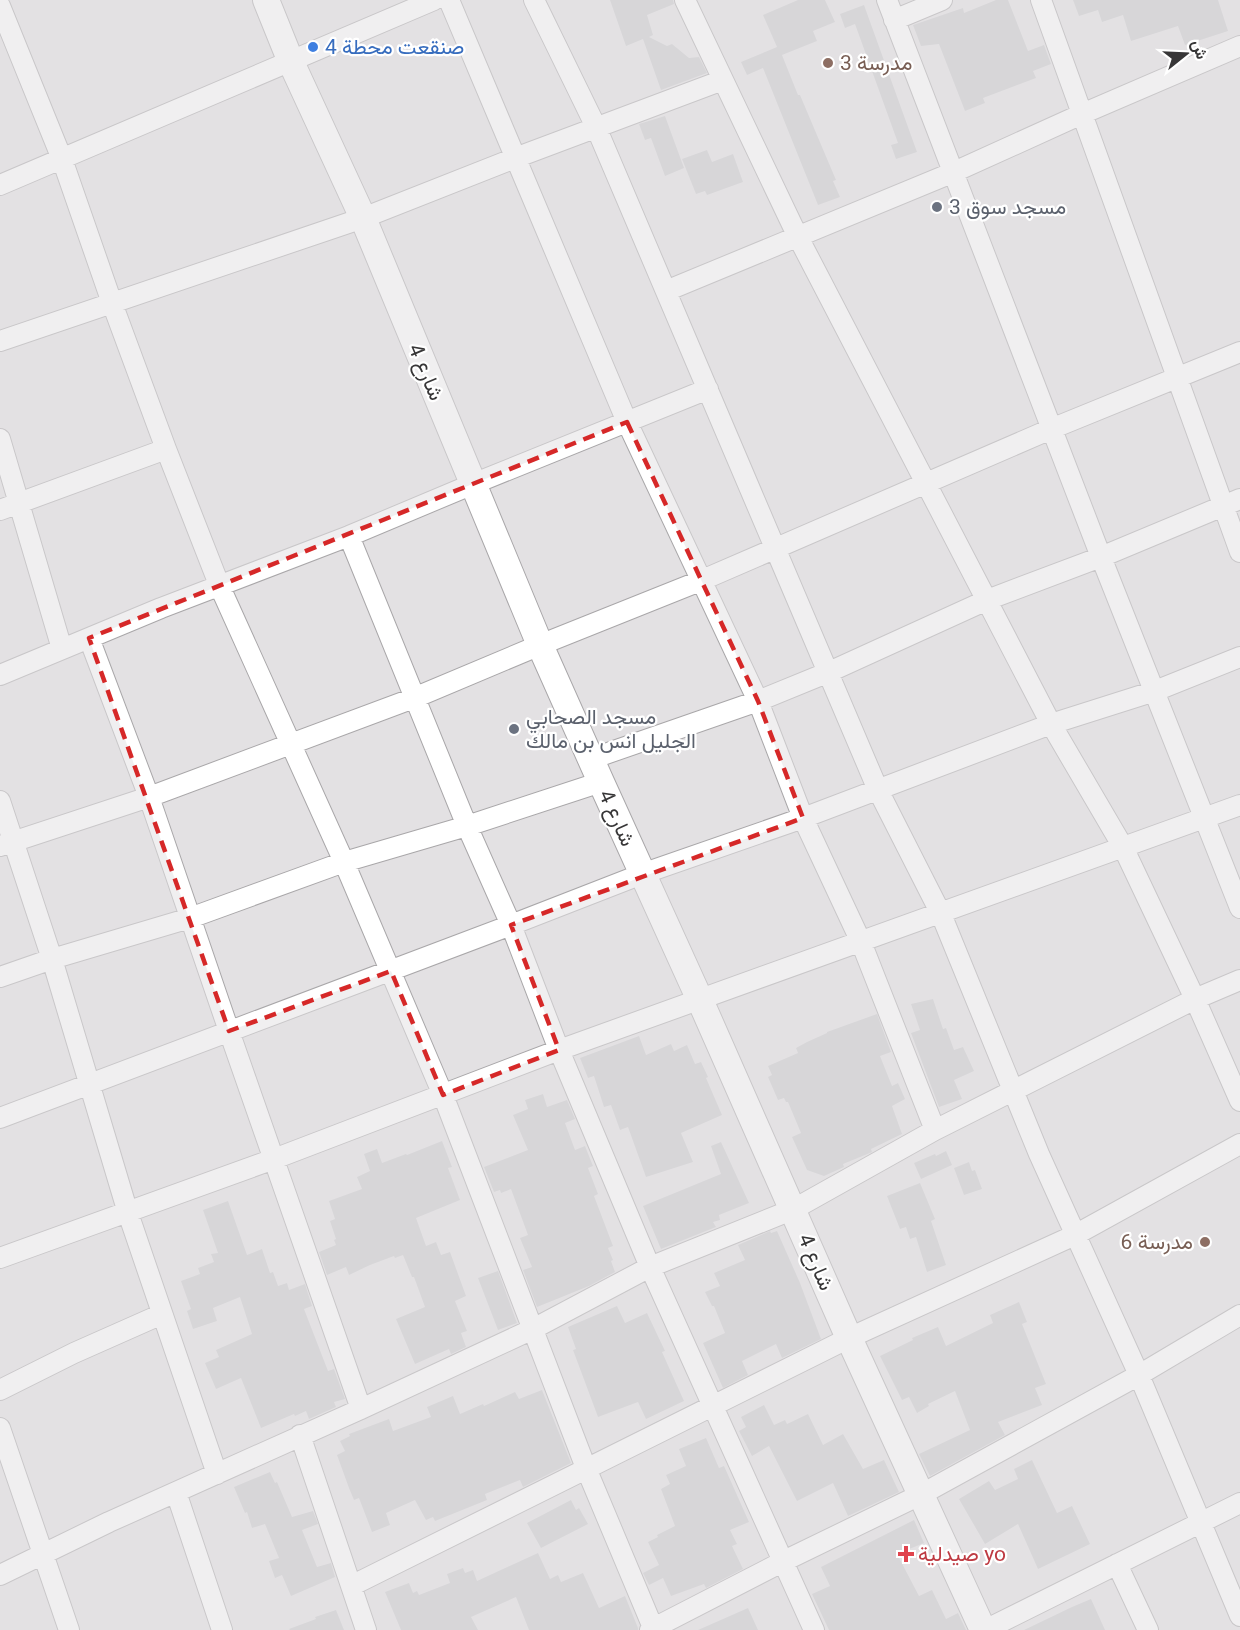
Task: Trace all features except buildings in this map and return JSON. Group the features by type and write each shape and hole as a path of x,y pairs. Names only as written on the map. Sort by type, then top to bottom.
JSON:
{"street":[{"name":"شارع 4","path":"266,0 291,62 363,218 540,645 794,1209 849,1338 984,1630"},
{"path":"0,185 434,0"},
{"path":"449,0 627,422 758,701 803,818 861,942 935,1130"},
{"path":"534,0 596,127 878,790 941,914 1013,1090 1075,1235 1139,1375 1240,1616"},
{"path":"685,0 798,235 1051,724 1123,847 1196,999 1240,1101"},
{"path":"887,0 1051,429 1240,908"},
{"path":"894,20 942,0"},
{"path":"1041,0 1176,377 1232,503 1240,552"},
{"path":"0,6 62,159 112,303 220,587 344,862 443,1095 586,1468 653,1629 784,1561 922,1494 1139,1375 1240,1315"},
{"path":"666,291 954,172 1240,46"},
{"path":"0,341 363,218 723,80"},
{"path":"7,844 149,797 414,698 700,581 1051,429 1240,352"},
{"path":"0,675 349,536 708,389"},
{"path":"0,440 9,506 62,649"},
{"path":"9,506 166,449"},
{"path":"0,977 190,918 344,862 467,826 829,672 987,600 1101,557 1232,503"},
{"path":"349,536 650,1267 814,1630"},
{"path":"89,638 149,797 362,1409"},
{"path":"0,1118 511,926 642,874 803,818 1051,724 1155,691 1240,657"},
{"path":"0,801 7,844 52,959 128,1213 216,1473"},
{"path":"0,1258 274,1159 559,1050 1240,806"},
{"path":"0,1575 109,1522 362,1409 533,1329 650,1267 794,1209 935,1130 1196,999 1240,980"},
{"path":"351,1586 849,1338 1075,1235 1240,1144"},
{"path":"0,1390 74,1353 162,1314"},
{"path":"0,1428 69,1630"},
{"path":"300,1436 366,1630"},
{"path":"176,1492 222,1630"},
{"path":"984,1630 1240,1503"},
{"path":"1117,1564 1148,1630"}],"highlighted area":[{"path":"627,422 758,701 803,818 511,925 559,1050 443,1095 391,971 229,1031 89,638"}],"place":[{"name":"صنقعت محطة 4","path":"313,47"},
{"name":"مدرسة 3","path":"828,63"},
{"name":"مسجد سوق 3","path":"937,207"},
{"name":"مسجد الصحابي الجليل انس بن مالك","path":"514,729"},
{"name":"مدرسة 6","path":"1205,1242"},
{"name":"صيدلية yo","path":"906,1554"}]}
